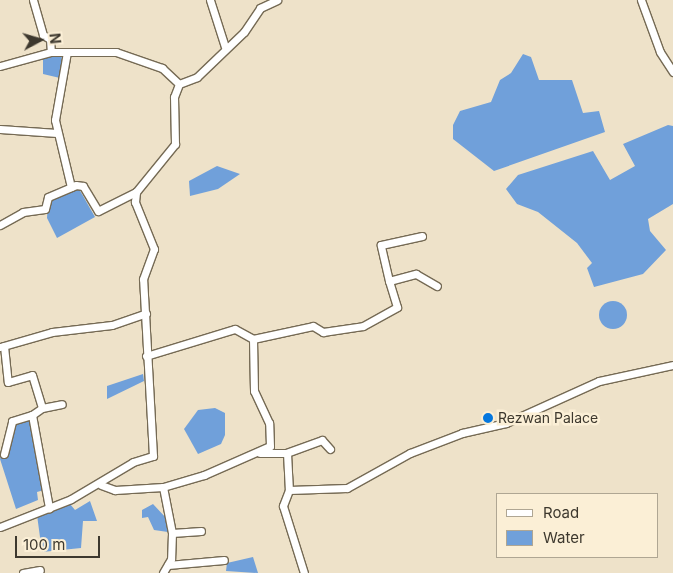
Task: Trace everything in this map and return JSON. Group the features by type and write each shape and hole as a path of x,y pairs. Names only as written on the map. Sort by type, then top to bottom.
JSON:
{"street":[{"path":"33,0 43,35 50,39 51,52"},
{"path":"210,0 225,47"},
{"path":"0,66 51,52 116,52 162,68 179,84 190,83 225,47 244,32 260,8 277,0"},
{"path":"641,0 660,52 673,72"},
{"path":"67,52 57,133 71,188"},
{"path":"0,226 23,212 45,208 48,197 71,188 83,186 98,211 136,192 175,144 174,97 179,84"},
{"path":"0,129 57,133"},
{"path":"0,527 101,485 133,462 153,456 143,279 154,249 135,202 136,192"},
{"path":"146,356 235,329 253,339 313,326 323,332 363,326 381,318 397,307 381,245 422,236"},
{"path":"389,281 416,274 437,286"},
{"path":"42,408 32,375 8,382 2,346 52,332 112,325 146,313"},
{"path":"101,485 115,490 163,487 270,446 269,423 254,390 253,339"},
{"path":"289,490 347,488 410,453 462,433 506,423 599,381 673,365"},
{"path":"4,454 12,421 32,414 42,408 62,404"},
{"path":"32,414 49,508"},
{"path":"254,453 287,452 322,440 330,449"},
{"path":"287,452 289,490 283,506 304,573"},
{"path":"163,487 172,533 168,565 163,573"},
{"path":"172,533 201,531"},
{"path":"168,565 224,560"},
{"path":"23,573 40,570"}],"water":[{"path":"523,54 531,57 539,80 572,80 583,113 599,111 605,132 494,171 453,139 453,125 460,111 491,102 500,80 511,73"},
{"path":"43,55 62,55 60,78 43,74"},
{"path":"668,125 673,126 673,204 648,219 650,231 666,250 643,274 594,287 587,268 592,263 577,243 538,212 517,204 506,189 518,175 593,151 610,180 635,166 623,144"},
{"path":"217,166 240,174 218,189 190,196 189,181"},
{"path":"78,187 95,217 57,238 47,218 48,200"},
{"path":"613,301 623,305 627,315 623,325 613,329 603,325 599,315 603,305"},
{"path":"143,374 144,381 107,399 107,386"},
{"path":"215,408 225,413 225,435 221,444 198,454 184,429 198,410"},
{"path":"31,416 44,490 37,492 38,500 16,509 0,459 13,422"},
{"path":"90,501 97,521 83,521 81,548 42,552 37,515 70,504 75,510"},
{"path":"153,504 167,519 168,532 154,530 148,517 142,518 142,510"},
{"path":"253,557 258,573 226,571 227,563"}],"place":[{"name":"Rezwan Palace","path":"488,418"}]}
